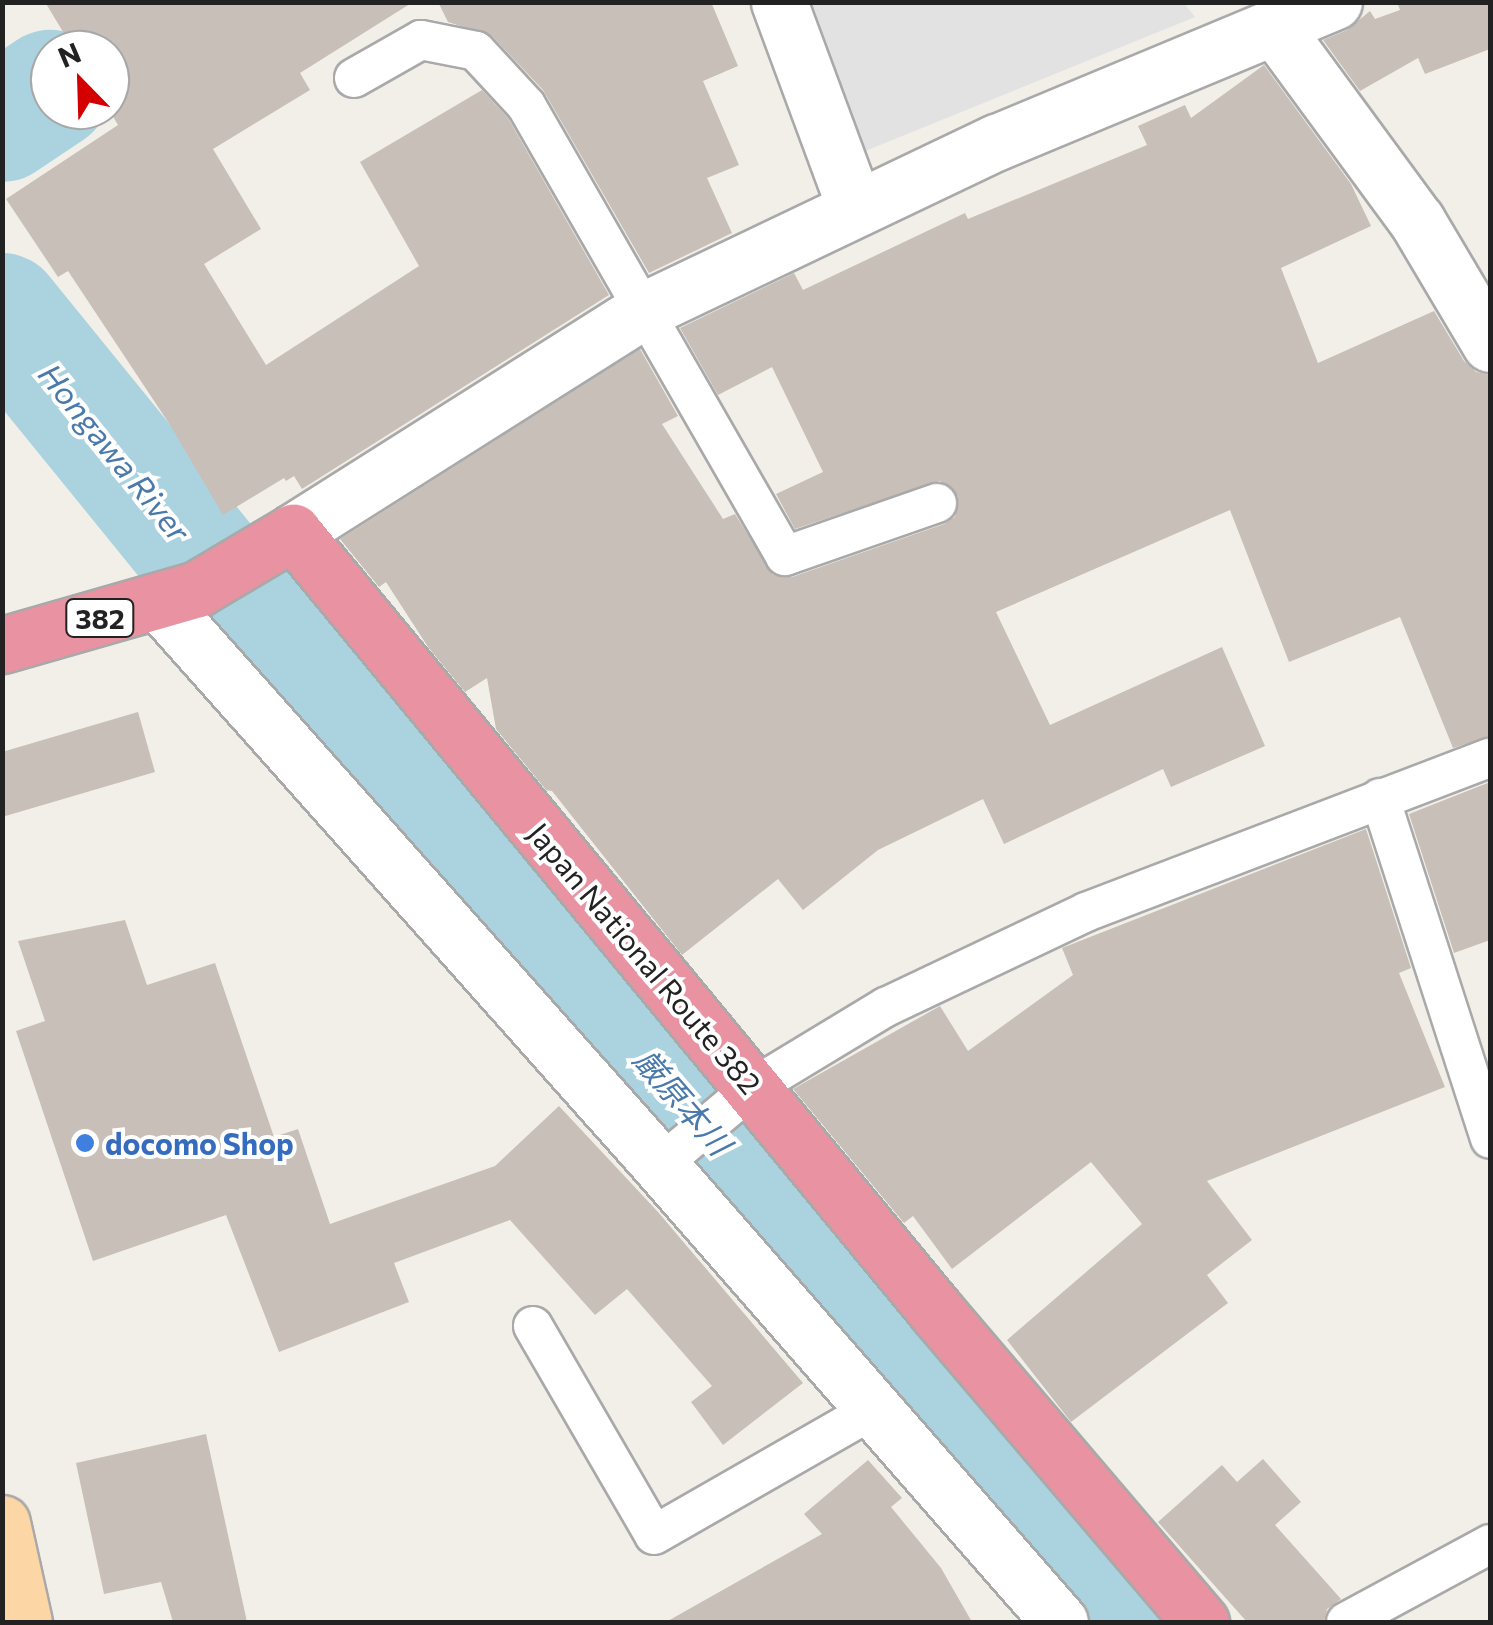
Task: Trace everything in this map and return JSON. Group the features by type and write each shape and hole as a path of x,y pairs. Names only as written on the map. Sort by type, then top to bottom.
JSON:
{"highway":[{"name":"382","path":"2,645 178,596 275,544"},
{"name":"Japan National Route 382","path":"275,544 1201,1622"}],"main road":[{"path":"2,1524 24,1622"}],"street":[{"path":"779,2 855,208"},
{"path":"275,544 644,310 1247,23 1334,2"},
{"path":"1247,23 1417,220 1490,344"},
{"path":"178,596 667,1158 874,1409 1060,1622"}],"lane":[{"path":"354,78 421,40 476,51 526,105 785,556 938,503"},
{"path":"667,1158 745,1093 886,1007 1086,912 1490,758"},
{"path":"1380,798 1490,1139"},
{"path":"533,1326 654,1535 874,1409"},
{"path":"1346,1622 1490,1544"}],"shaded area":[{"path":"1183,2 1195,17 858,154 805,3"}],"building":[{"path":"45,2 413,2 300,73 310,90 213,149 261,229 204,264 266,365 419,266 360,162 482,90 508,118 609,295 302,489 294,476 286,481 284,478 223,515 170,425 68,271 58,277 6,199 110,130 130,130 130,30 62,30"},
{"path":"438,2 711,2 738,66 703,81 739,165 707,178 732,233 649,273 543,90 492,36 448,22"},
{"path":"1397,2 1490,2 1490,49 1425,74 1418,58 1360,91 1323,40 1347,30 1370,11 1375,19 1400,10"},
{"path":"1264,65 1351,184 1371,226 1281,268 1318,363 1434,311 1464,361 1476,372 1490,375 1490,736 1453,748 1400,617 1289,662 1230,510 996,612 1050,725 1222,647 1265,746 1171,787 1163,769 1004,844 983,799 878,850 803,910 778,879 682,955 552,791 546,790 496,729 487,678 465,692 428,647 386,582 379,587 340,539 640,349 678,416 662,424 723,519 735,514 773,575 792,577 944,524 955,517 958,497 940,481 795,529 776,494 823,472 772,367 718,395 680,328 794,273 803,290 965,213 968,219 1147,145 1138,126 1185,105 1191,118"},
{"path":"138,712 155,772 2,817 2,752"},
{"path":"1490,782 1490,940 1454,953 1409,814"},
{"path":"1366,829 1411,968 1399,973 1445,1087 1207,1181 1252,1240 1207,1275 1228,1303 1071,1422 1007,1340 1142,1224 1091,1162 952,1269 913,1216 904,1223 793,1089 940,1006 968,1051 1073,975 1062,948"},
{"path":"125,920 147,985 215,963 274,1137 298,1129 330,1224 495,1166 559,1106 658,1212 803,1383 723,1445 691,1402 712,1386 627,1289 595,1315 510,1220 394,1263 409,1302 279,1352 226,1215 93,1261 16,1031 45,1021 18,941"},
{"path":"206,1434 247,1622 173,1622 161,1582 104,1594 76,1463"},
{"path":"1263,1459 1301,1502 1275,1525 1341,1599 1327,1609 1324,1622 1247,1622 1158,1522 1222,1465 1237,1482"},
{"path":"868,1460 902,1498 891,1507 941,1568 972,1622 666,1622 822,1534 804,1514"}],"waterway":[{"name":"Hongawa River","path":"2,122 30,103"},
{"name":"厳原本川","path":"2,313 227,590 336,697 437,823 732,1156 1129,1622"}],"place":[{"name":"docomo Shop","path":"85,1143"}]}
